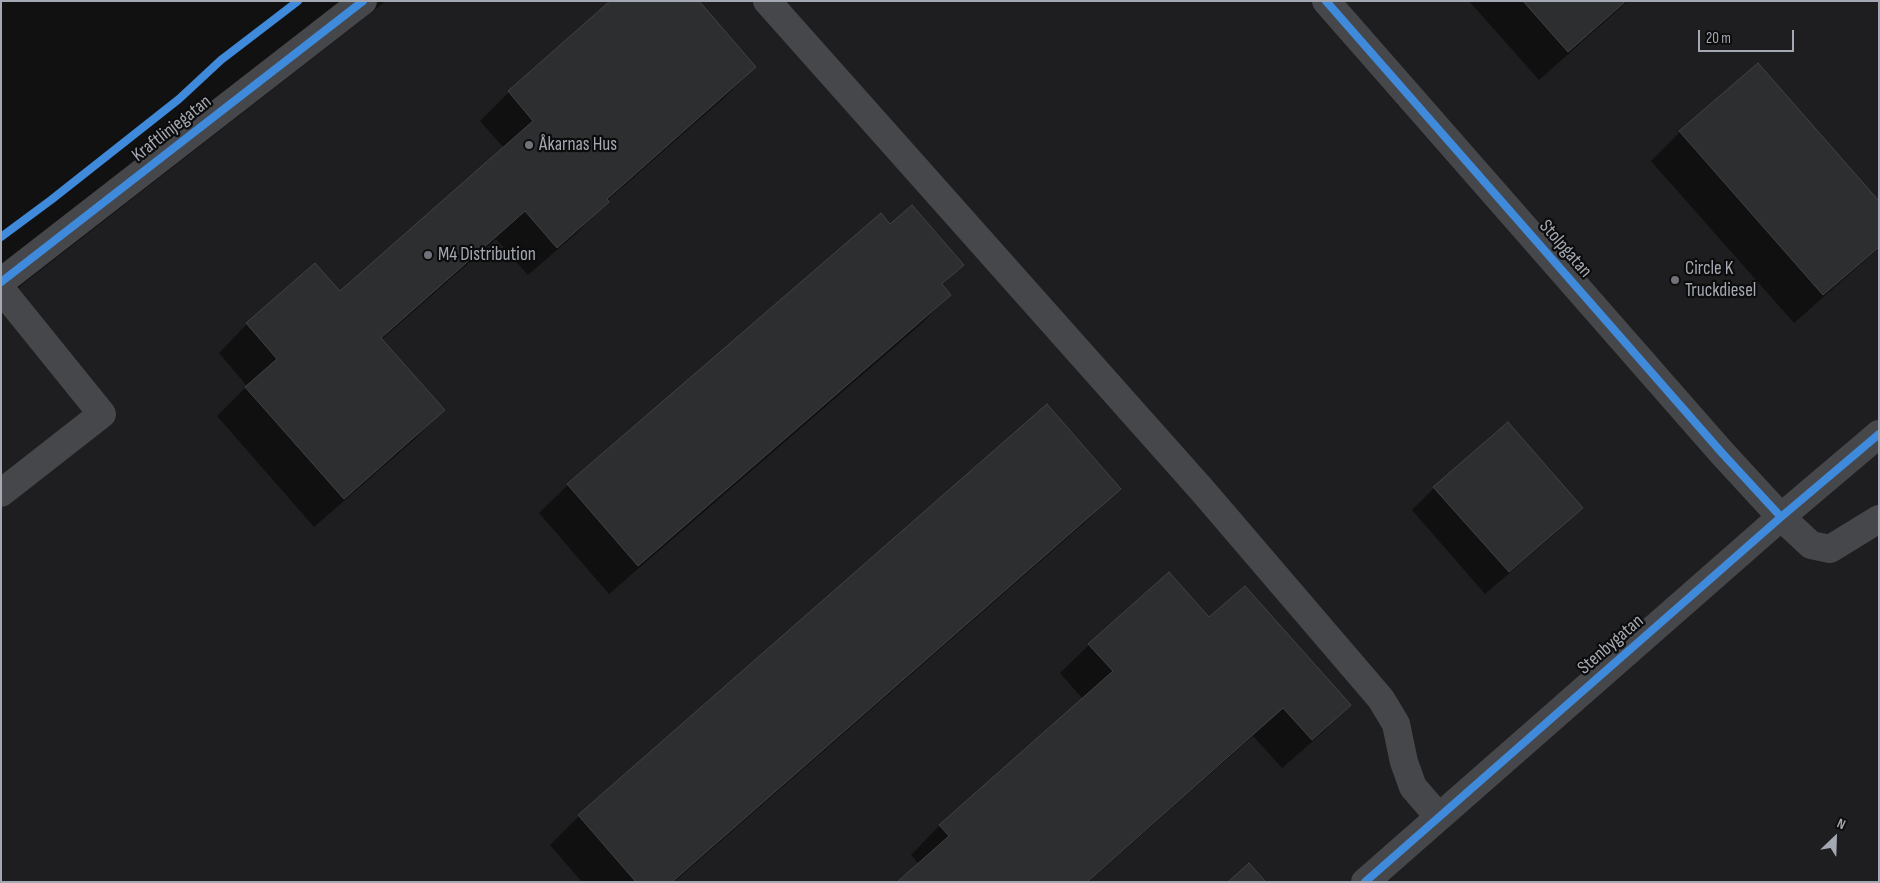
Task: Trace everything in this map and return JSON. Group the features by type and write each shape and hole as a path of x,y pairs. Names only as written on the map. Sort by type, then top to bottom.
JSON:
{"street":[{"name":"Kraftlinjegatan","path":"1,282 363,1"},
{"path":"767,1 1202,490 1380,699 1396,724 1404,762 1413,788 1439,817"},
{"name":"Stolpgatan","path":"1326,1 1722,453 1781,517 1811,544 1830,549 1879,519"},
{"path":"1,289 102,414 1,493"},
{"name":"Stenbygatan","path":"1365,882 1781,517 1879,434"}],"shaded area":[{"path":"386,1 1879,1 1879,882 1,882 1,301"}],"building":[{"name":"M4 Distribution","path":"610,1 699,1 756,67 607,199 609,202 557,248 525,211 381,338 445,410 344,499 245,387 277,359 246,323 315,263 340,291 533,121 508,91"},
{"path":"1523,1 1626,1 1568,52"},
{"path":"1758,63 1879,201 1879,247 1823,295 1679,131"},
{"path":"912,205 964,265 942,284 951,295 638,566 567,484 881,213 890,224"},
{"path":"1047,404 1121,489 672,882 636,882 578,815"},
{"path":"1508,422 1583,508 1509,572 1433,487"},
{"path":"1169,572 1209,617 1245,586 1351,705 1312,740 1283,708 1087,882 897,882 949,836 939,825 1113,671 1088,644"},
{"path":"1249,863 1266,882 1228,882"}],"cycle path":[{"path":"1,237 179,99 221,60 298,1"},
{"path":"1,282 363,1"},
{"path":"1326,1 1722,453 1781,517"},
{"path":"1365,882 1781,517 1879,434"}],"place":[{"name":"Åkarnas Hus","path":"529,145"},
{"name":"M4 Distribution","path":"428,255"},
{"name":"Circle K Truckdiesel","path":"1675,280"}]}
